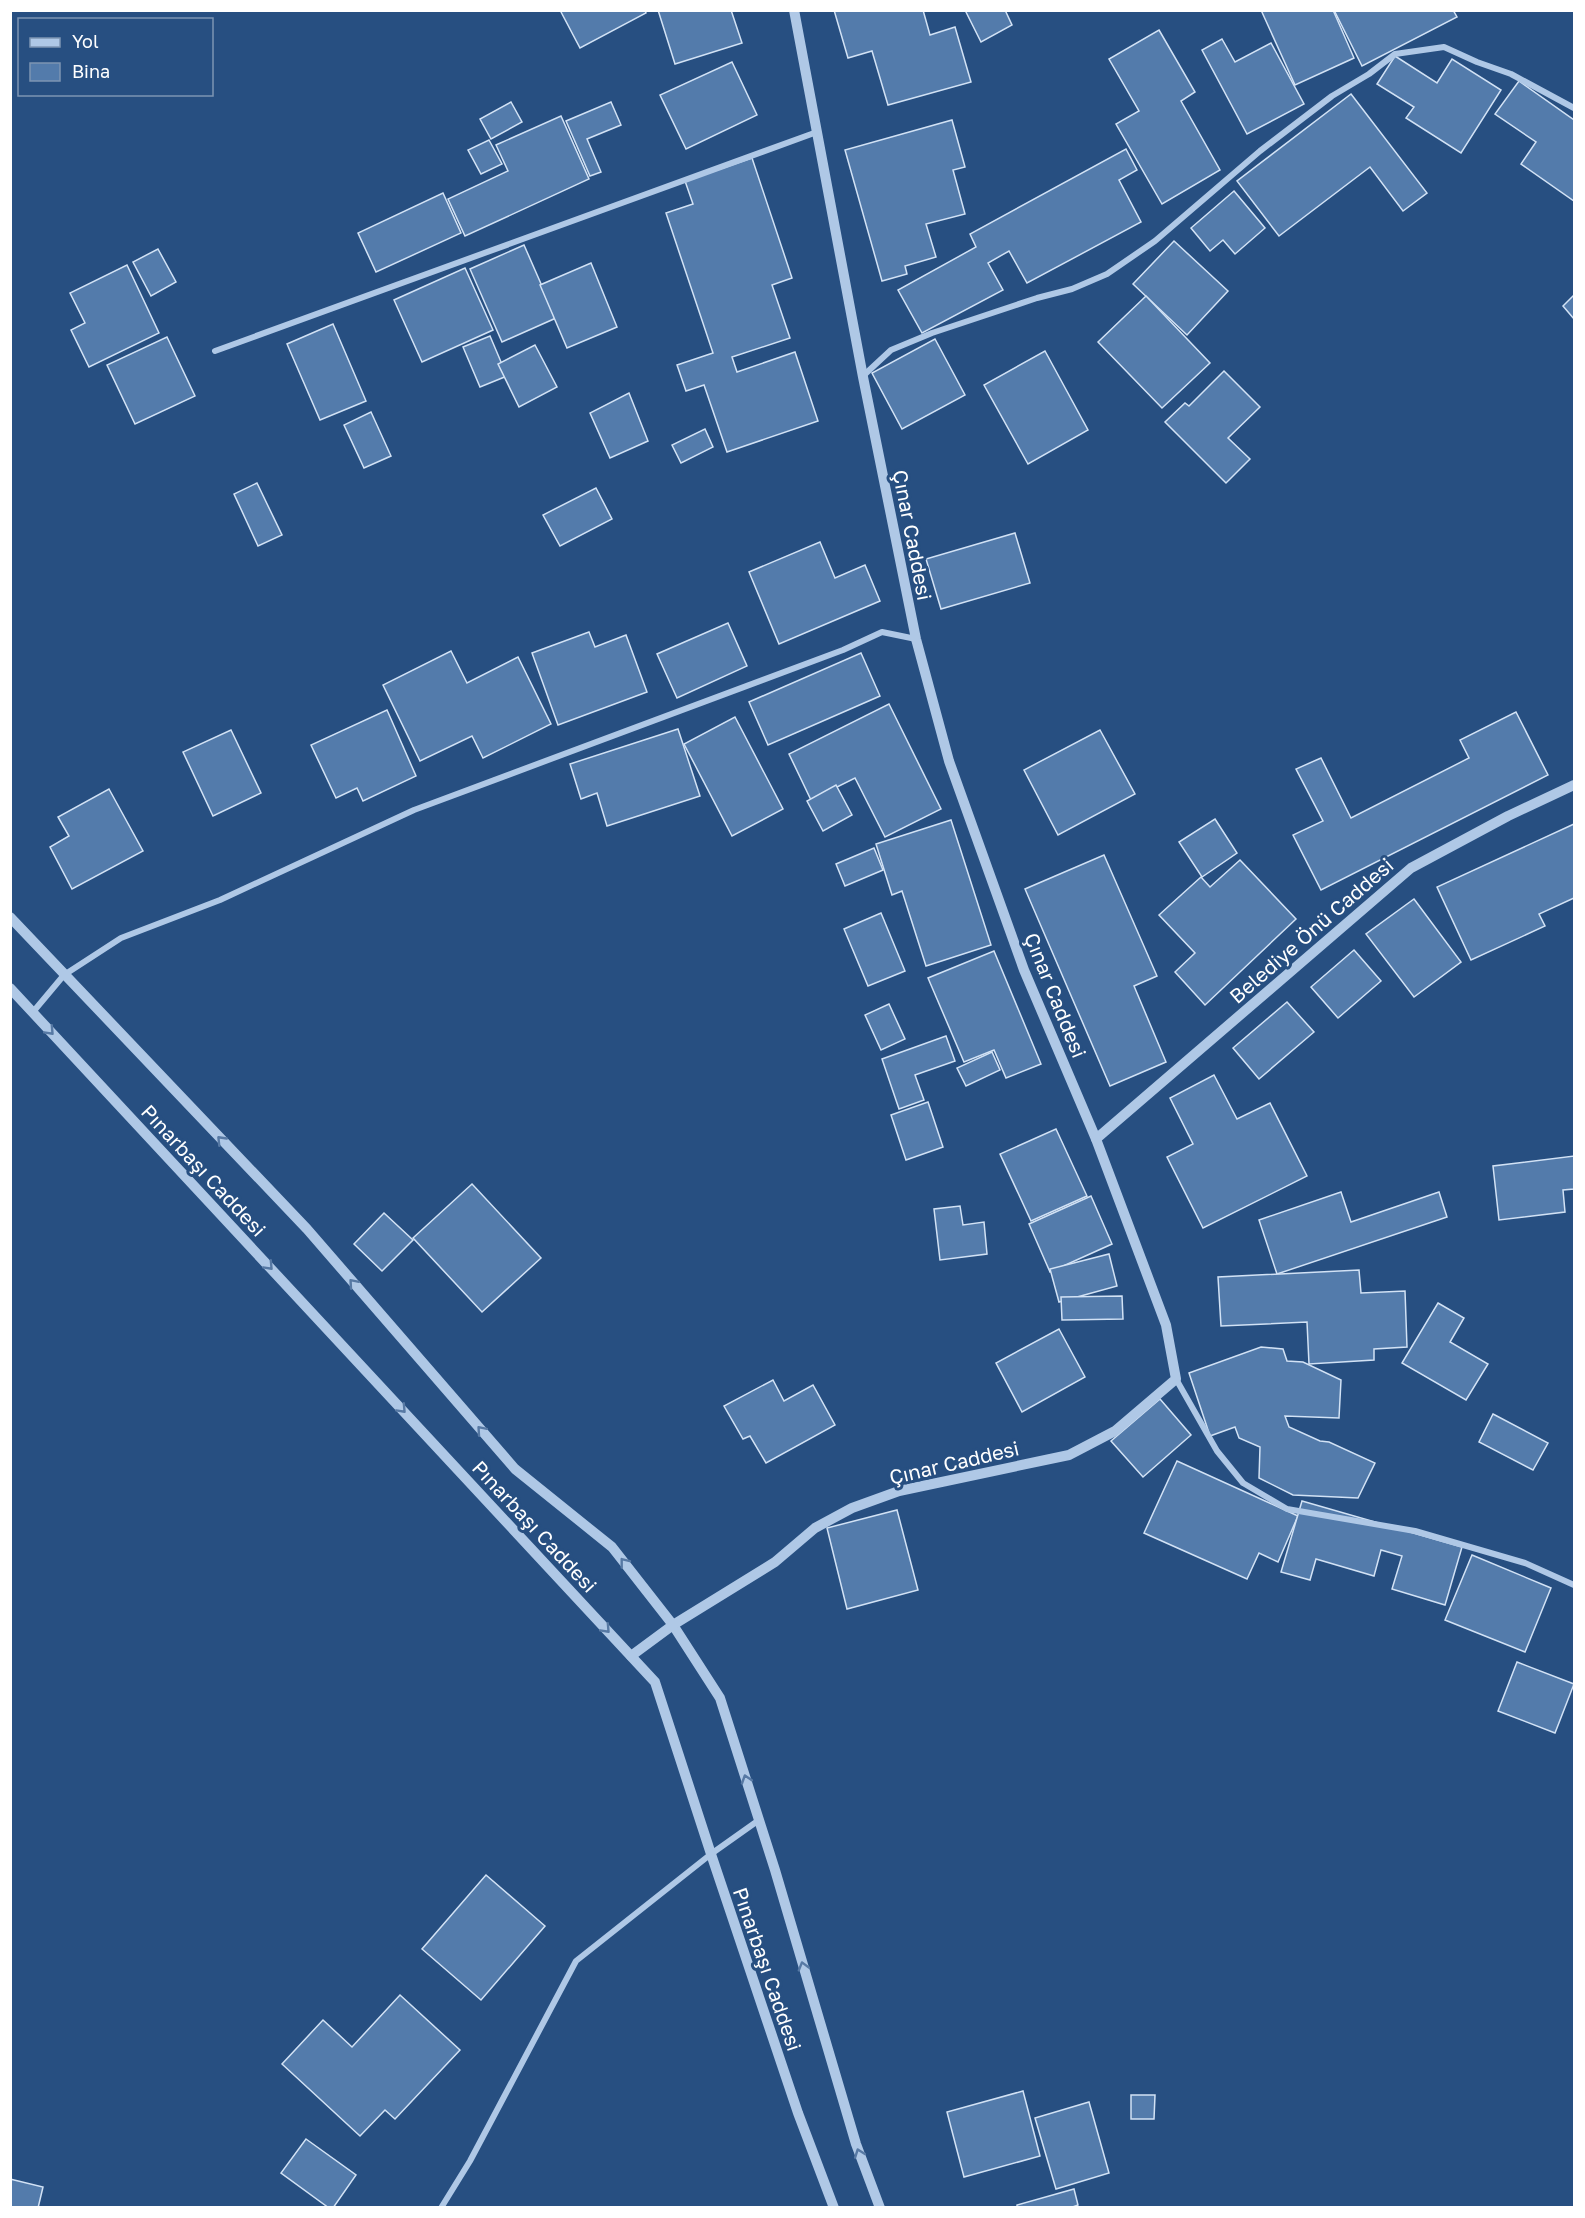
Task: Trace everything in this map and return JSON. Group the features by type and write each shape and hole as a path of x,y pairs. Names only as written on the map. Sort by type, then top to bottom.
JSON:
{"street":[{"name":"Çınar Caddesi","path":"631,1656 673,1625 775,1562 815,1528 852,1508 899,1491 1069,1455 1115,1431 1176,1379 1166,1325 1096,1139 1024,970 953,772 916,639 862,377 794,10"},
{"path":"862,377 891,350 932,333 1037,298 1072,289 1107,274 1155,241 1260,150 1332,96 1369,74 1395,54 1444,47 1511,74 1575,108"},
{"path":"215,351 817,132"},
{"path":"33,1012 64,975 121,938 220,900 425,806 798,666 882,632 916,639"},
{"name":"Belediye Önü Caddesi","path":"1096,1139 1411,868 1508,816 1575,785"},
{"name":"Pınarbaşı Caddesi","path":"10,917 307,1229 515,1469 612,1547 673,1625 720,1698 856,2144 880,2208"},
{"name":"Pınarbaşı Caddesi","path":"10,988 655,1682 798,2113 834,2208"},
{"path":"1176,1379 1217,1451 1243,1483 1287,1509 1414,1531 1525,1563 1575,1585"},
{"path":"441,2208 470,2161 576,1961 711,1854 759,1820"}],"building":[{"path":"560,10 645,10 646,13 580,48"},
{"path":"658,10 731,10 742,43 675,64"},
{"path":"834,10 923,10 930,35 955,27 971,82 888,105 872,51 848,58"},
{"path":"965,10 1005,10 1012,25 981,42"},
{"path":"1261,10 1333,10 1354,58 1295,85"},
{"path":"1334,10 1453,10 1457,17 1362,66"},
{"path":"1159,30 1195,92 1181,101 1220,170 1162,204 1116,124 1139,111 1109,59"},
{"path":"1222,39 1235,62 1271,43 1304,104 1247,134 1202,50"},
{"path":"1395,56 1437,83 1452,59 1501,90 1461,153 1406,118 1414,107 1377,84"},
{"path":"732,62 757,115 686,149 660,95"},
{"path":"1519,81 1574,120 1574,201 1521,164 1536,142 1495,114"},
{"path":"1351,94 1427,193 1403,211 1370,167 1279,236 1237,181"},
{"path":"511,102 522,122 491,139 480,119"},
{"path":"611,102 621,125 587,139 601,172 590,176 566,121"},
{"path":"561,116 589,179 465,236 448,199 508,171 496,145"},
{"path":"952,120 965,167 953,170 965,214 926,224 936,257 905,266 907,274 882,281 845,150"},
{"path":"489,140 502,164 481,174 468,150"},
{"path":"1126,149 1137,170 1119,180 1141,222 1027,283 1009,251 988,263 1003,290 922,333 898,290 976,247 970,234"},
{"path":"752,158 792,278 772,285 790,338 732,357 737,372 795,352 818,421 727,452 704,385 686,391 677,365 713,353 666,213 693,204 685,181"},
{"path":"1234,191 1265,228 1235,254 1223,240 1210,251 1191,228"},
{"path":"443,193 461,233 376,272 358,233"},
{"path":"1174,241 1228,291 1187,335 1133,284"},
{"path":"524,245 556,318 502,342 470,269"},
{"path":"158,249 176,282 151,296 133,262"},
{"path":"591,263 617,327 567,348 540,285"},
{"path":"127,265 159,333 89,367 71,330 85,323 70,293"},
{"path":"465,268 493,330 422,362 394,300"},
{"path":"1574,295 1574,319 1563,306"},
{"path":"1146,296 1210,363 1162,408 1098,342"},
{"path":"333,324 366,401 320,420 287,344"},
{"path":"490,336 507,376 480,387 463,347"},
{"path":"167,337 195,396 135,424 107,365"},
{"path":"935,339 965,395 902,429 872,373"},
{"path":"535,345 557,387 519,407 498,364"},
{"path":"1045,351 1088,430 1028,464 984,385"},
{"path":"1224,371 1260,407 1228,438 1250,459 1226,483 1165,422 1185,403 1189,406"},
{"path":"629,393 648,441 610,458 590,413"},
{"path":"371,412 391,456 364,468 344,425"},
{"path":"705,429 713,447 681,463 672,445"},
{"path":"257,483 282,535 258,546 234,494"},
{"path":"596,488 612,519 560,546 543,515"},
{"path":"1015,533 1030,583 941,609 926,559"},
{"path":"820,542 835,578 865,565 880,601 779,644 749,572"},
{"path":"728,623 747,666 677,698 657,654"},
{"path":"589,632 595,647 626,635 647,692 558,725 532,653"},
{"path":"451,651 467,683 518,657 551,724 483,758 472,736 420,761 383,685"},
{"path":"861,653 880,696 768,745 749,702"},
{"path":"889,704 941,809 885,837 855,778 811,800 789,754"},
{"path":"387,710 416,776 363,801 357,788 336,798 311,745"},
{"path":"1516,712 1548,775 1321,890 1293,835 1323,821 1296,769 1321,758 1351,818 1469,758 1460,740"},
{"path":"735,717 783,809 732,836 684,744"},
{"path":"678,729 700,796 607,826 597,793 581,799 570,764"},
{"path":"231,730 261,793 213,816 183,752"},
{"path":"1100,730 1135,794 1058,835 1024,770"},
{"path":"836,785 852,815 823,831 807,801"},
{"path":"109,789 143,851 72,889 50,847 69,836 58,817"},
{"path":"1215,819 1237,853 1202,877 1179,842"},
{"path":"951,820 991,945 926,966 902,891 892,895 876,844"},
{"path":"1574,824 1574,898 1539,914 1545,926 1471,960 1437,887"},
{"path":"874,848 883,870 845,886 836,864"},
{"path":"1104,855 1157,976 1134,986 1166,1062 1110,1086 1025,889"},
{"path":"1240,860 1296,919 1205,1005 1175,972 1195,953 1159,915 1201,877 1210,887"},
{"path":"1414,899 1461,962 1414,997 1366,934"},
{"path":"881,913 905,971 868,986 844,929"},
{"path":"1354,950 1381,981 1338,1018 1311,987"},
{"path":"994,951 1041,1064 1006,1078 994,1050 964,1062 928,978"},
{"path":"1287,1002 1314,1032 1259,1079 1233,1048"},
{"path":"889,1004 905,1039 881,1050 865,1015"},
{"path":"946,1036 955,1061 915,1075 924,1100 899,1109 882,1059"},
{"path":"992,1052 1000,1070 966,1086 957,1068"},
{"path":"1214,1075 1237,1119 1270,1103 1307,1176 1203,1228 1167,1157 1193,1144 1170,1098"},
{"path":"928,1102 943,1147 906,1160 891,1115"},
{"path":"1056,1129 1087,1196 1031,1221 1000,1154"},
{"path":"1574,1156 1574,1189 1563,1190 1565,1212 1499,1220 1493,1166"},
{"path":"472,1184 541,1258 482,1312 413,1238"},
{"path":"1341,1192 1351,1222 1439,1192 1447,1217 1277,1274 1259,1220"},
{"path":"1091,1196 1112,1244 1050,1272 1029,1224"},
{"path":"960,1206 963,1225 984,1222 987,1254 940,1260 934,1209"},
{"path":"384,1213 413,1240 382,1271 354,1244"},
{"path":"1109,1254 1117,1286 1059,1302 1050,1269"},
{"path":"1359,1270 1361,1293 1405,1291 1407,1347 1374,1349 1374,1360 1309,1364 1307,1322 1221,1326 1218,1277"},
{"path":"1122,1296 1123,1319 1062,1320 1061,1297"},
{"path":"1438,1303 1464,1318 1450,1342 1488,1364 1466,1400 1402,1363"},
{"path":"1059,1329 1085,1377 1022,1412 996,1363"},
{"path":"1261,1347 1283,1349 1287,1361 1303,1362 1341,1380 1339,1418 1285,1416 1289,1427 1375,1463 1358,1498 1293,1495 1259,1478 1260,1447 1239,1438 1235,1427 1210,1436 1189,1373"},
{"path":"773,1380 784,1401 813,1385 835,1425 766,1463 750,1436 743,1439 724,1406"},
{"path":"1160,1399 1191,1435 1143,1477 1111,1441"},
{"path":"1493,1414 1548,1443 1533,1470 1479,1442"},
{"path":"1177,1461 1298,1516 1278,1562 1259,1553 1247,1579 1144,1533"},
{"path":"1302,1501 1462,1547 1445,1605 1392,1589 1402,1556 1381,1550 1374,1576 1316,1559 1310,1580 1281,1572"},
{"path":"897,1510 918,1590 847,1609 827,1528"},
{"path":"1472,1555 1551,1588 1525,1652 1445,1620"},
{"path":"1517,1662 1574,1684 1555,1733 1498,1711"},
{"path":"486,1875 545,1926 481,2000 422,1949"},
{"path":"400,1995 460,2050 395,2119 385,2110 360,2136 282,2064 323,2020 352,2047"},
{"path":"1023,2091 1040,2156 964,2177 947,2112"},
{"path":"1131,2095 1155,2095 1154,2119 1131,2119"},
{"path":"1089,2102 1109,2173 1056,2189 1035,2118"},
{"path":"306,2139 356,2175 333,2208 329,2208 281,2173"},
{"path":"10,2179 43,2187 38,2208 10,2208"},
{"path":"1074,2189 1078,2205 1070,2208 1017,2208 1017,2205"}]}
